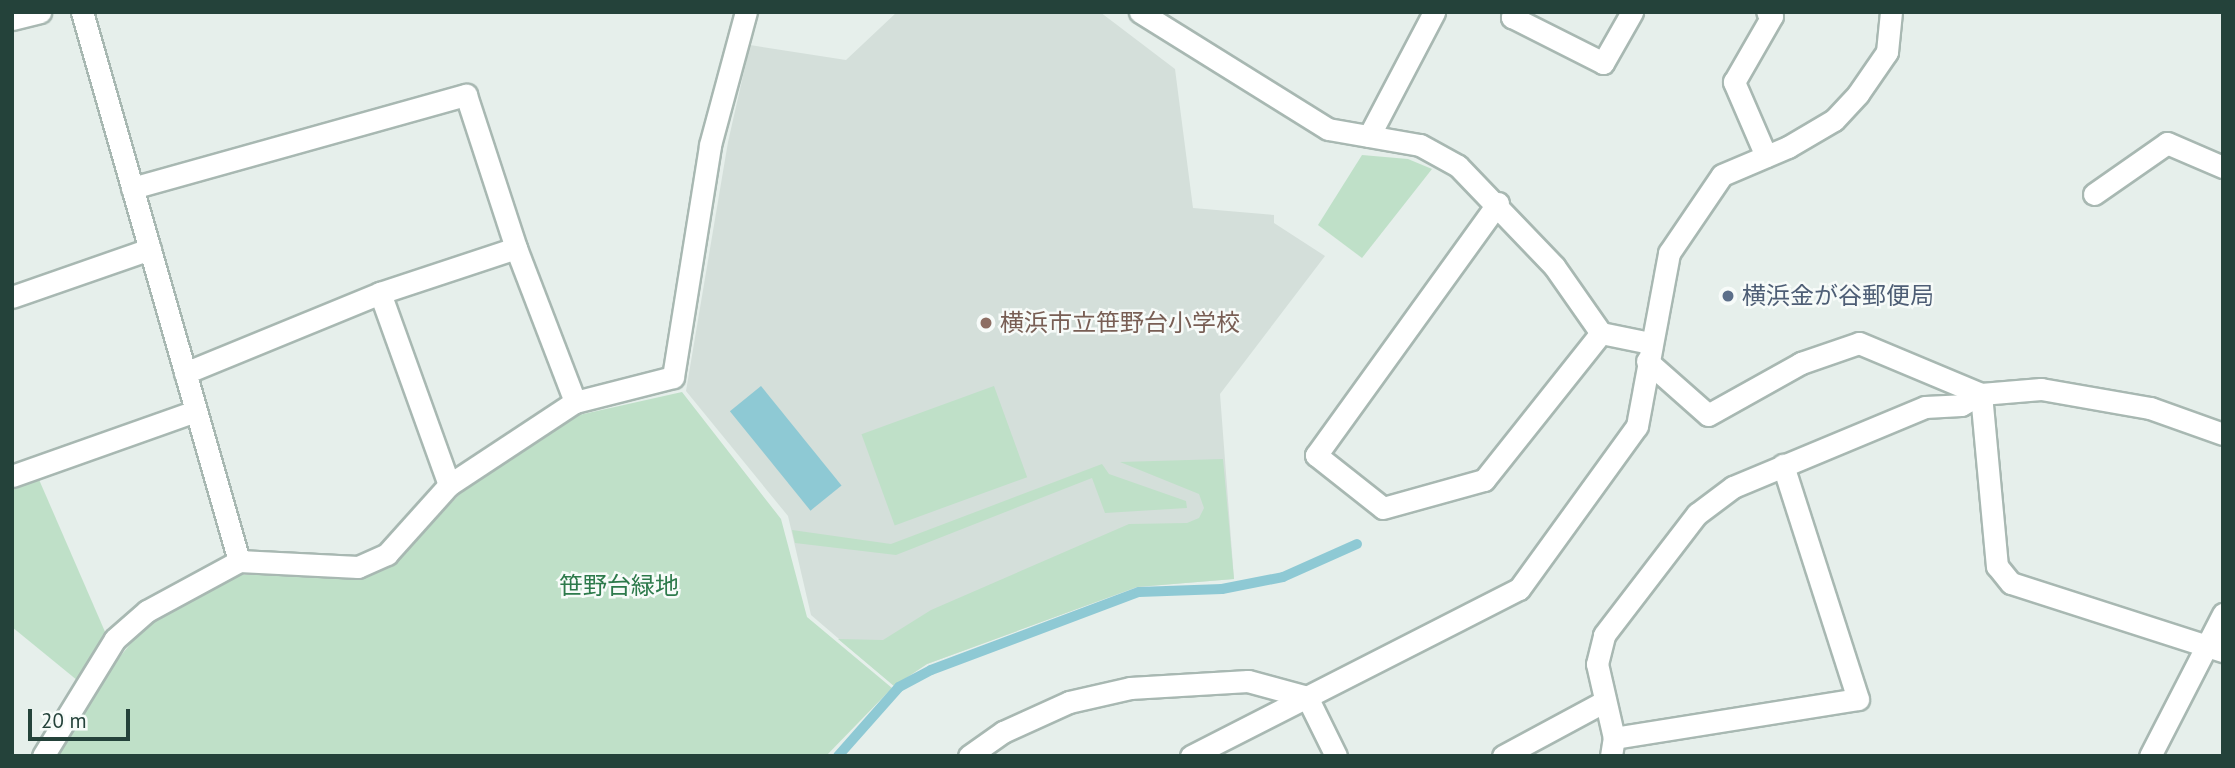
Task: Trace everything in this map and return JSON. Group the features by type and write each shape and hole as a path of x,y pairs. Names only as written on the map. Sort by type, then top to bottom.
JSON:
{"street":[{"path":"12,19 40,12"},
{"path":"82,12 239,561"},
{"path":"43,756 115,639 147,611 239,561 358,567 387,554 449,485 575,402 673,377 710,145 746,12"},
{"path":"1140,12 1328,128 1420,145 1458,166 1498,202 1555,266 1601,333 1648,352 1708,415 1801,363 1860,343 1981,394"},
{"path":"1369,136 1434,12"},
{"path":"1515,12 1512,17 1603,63 1632,12"},
{"path":"1766,156 1734,82 1772,16 1767,12"},
{"path":"1191,756 1519,589 1637,426 1648,352 1670,253 1722,174 1766,156 1834,120 1858,94 1887,52 1891,12"},
{"path":"132,187 466,95 516,248 575,402"},
{"path":"2094,194 2166,143 2223,167"},
{"path":"1498,202 1316,454 1383,508 1484,480 1601,333"},
{"path":"185,373 380,293 516,248"},
{"path":"12,297 150,249"},
{"path":"380,293 449,485"},
{"path":"1783,466 1858,699 1613,747 1597,664 1604,635 1698,514 1733,487 1783,466 1925,407 1961,405 1981,394 2041,389 2150,408 2223,433"},
{"path":"1981,394 1997,566 2011,583 2214,648"},
{"path":"12,476 196,411"},
{"path":"2150,756 2214,648 2223,614"},
{"path":"969,756 1003,732 1069,702 1130,688 1248,681 1307,697 1336,756"},
{"path":"1503,756 1605,701"}],"shaded area":[{"name":"横浜市立笹野台小学校","path":"897,12 1100,12 1175,69 1193,208 1274,215 1274,223 1325,256 1220,394 1234,579 1137,587 927,664 894,686 811,615 788,516 686,391 728,142 750,45 846,60"}],"green space":[{"path":"1362,155 1408,159 1432,169 1362,258 1318,225"},
{"path":"994,386 1027,477 895,525 862,434"},
{"name":"笹野台緑地","path":"682,392 781,519 807,617 892,688 826,756 52,756 88,696 153,616 239,575 354,575 396,559 476,478 570,417"},
{"path":"1223,459 1234,579 1137,587 927,664 894,686 838,639 883,640 931,610 1129,524 1187,523 1199,518 1204,508 1199,494 1120,462"},
{"path":"1102,464 1109,474 1186,501 1187,508 1105,513 1092,478 896,555 795,543 792,530 891,544"},
{"path":"37,475 106,634 83,685 12,627 12,484"}],"water":[{"path":"761,386 842,485 810,511 730,411"}],"waterway":[{"path":"838,756 899,687 931,670 1139,592 1222,589 1283,577 1357,544"}],"place":[{"name":"横浜金が谷郵便局","path":"1728,296"},
{"name":"横浜市立笹野台小学校","path":"986,323"}]}
